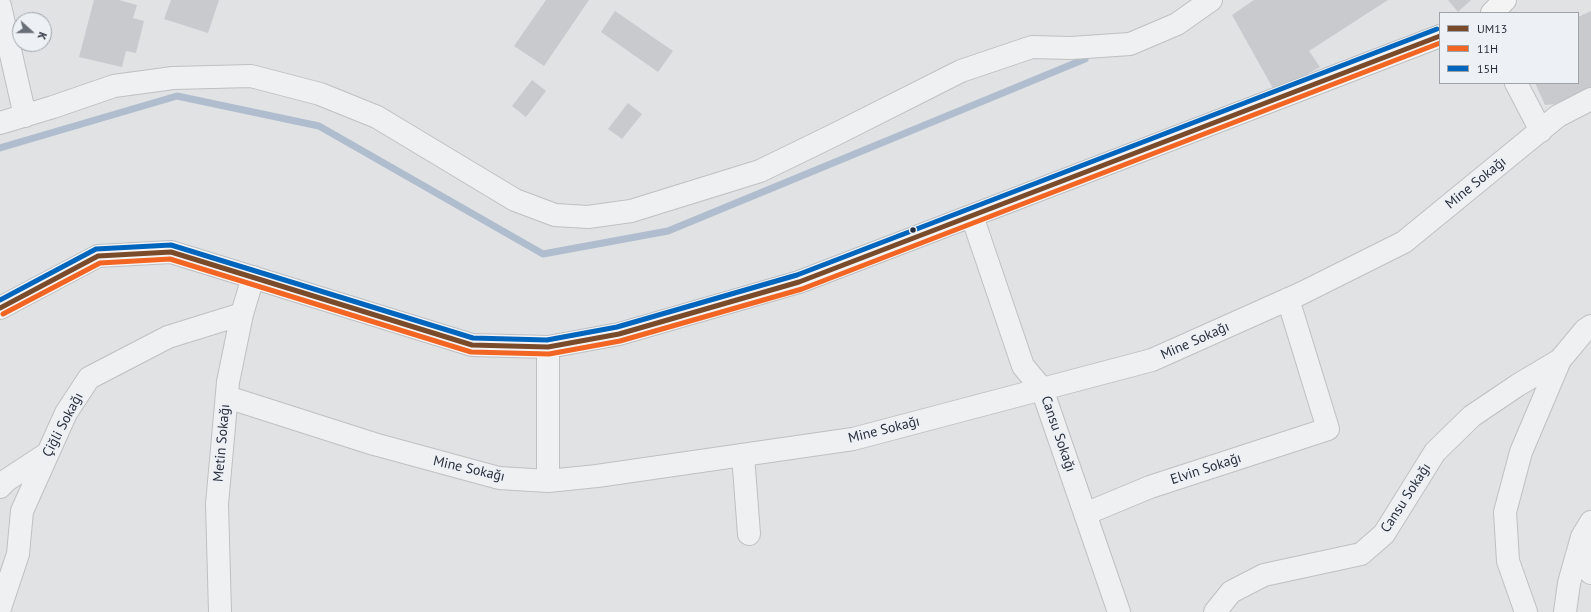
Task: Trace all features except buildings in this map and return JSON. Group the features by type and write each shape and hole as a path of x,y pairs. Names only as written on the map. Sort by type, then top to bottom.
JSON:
{"main road":[{"path":"1493,12 1505,0"},
{"path":"0,308 98,256 171,252 472,345 548,347 619,334 799,282 1439,36"}],"street":[{"path":"0,123 114,86 173,78 251,76 320,94 377,117 515,200 555,215 588,217 631,211 760,171 961,71 1032,47 1072,48 1130,44 1176,24 1211,0"},
{"path":"0,6 25,116"},
{"path":"1517,84 1541,131"},
{"name":"Mine Sokağı","path":"227,397 374,444 499,478 548,481 597,476 853,439 1152,360 1288,299 1404,242 1558,116 1591,99"},
{"name":"Cansu Sokağı","path":"972,216 1023,366 1042,389 1119,612"},
{"name":"Metin Sokağı","path":"220,612 217,504 228,382 242,314 253,277"},
{"name":"Elvin Sokağı","path":"1085,514 1150,487 1328,429 1288,299"},
{"name":"Çiğli Sokağı","path":"0,608 18,554 22,511 66,413 89,378 168,337 242,314"},
{"name":"Cansu Sokağı","path":"1526,612 1508,562 1505,512 1521,452 1560,360 1585,330 1591,326"},
{"path":"548,347 548,481"},
{"name":"Cansu Sokağı","path":"1215,612 1231,592 1264,575 1361,554 1384,534 1435,452 1466,421 1518,385 1560,360"},
{"path":"0,487 7,480 48,453"},
{"path":"743,455 749,534"},
{"path":"1586,529 1591,573"},
{"path":"1565,612 1569,583 1586,529"}],"waterway":[{"path":"0,148 177,96 319,126 543,254 668,231 1085,59"}],"transit line":[{"name":"15H","path":"0,300 96,249 171,245 473,338 547,340 617,327 797,275 1437,29"},
{"name":"UM13","path":"0,308 98,256 171,252 472,345 548,347 619,334 799,282 1439,36"},
{"name":"11H","path":"3,314 100,263 170,259 471,352 549,354 620,341 802,289 1439,43"}]}
